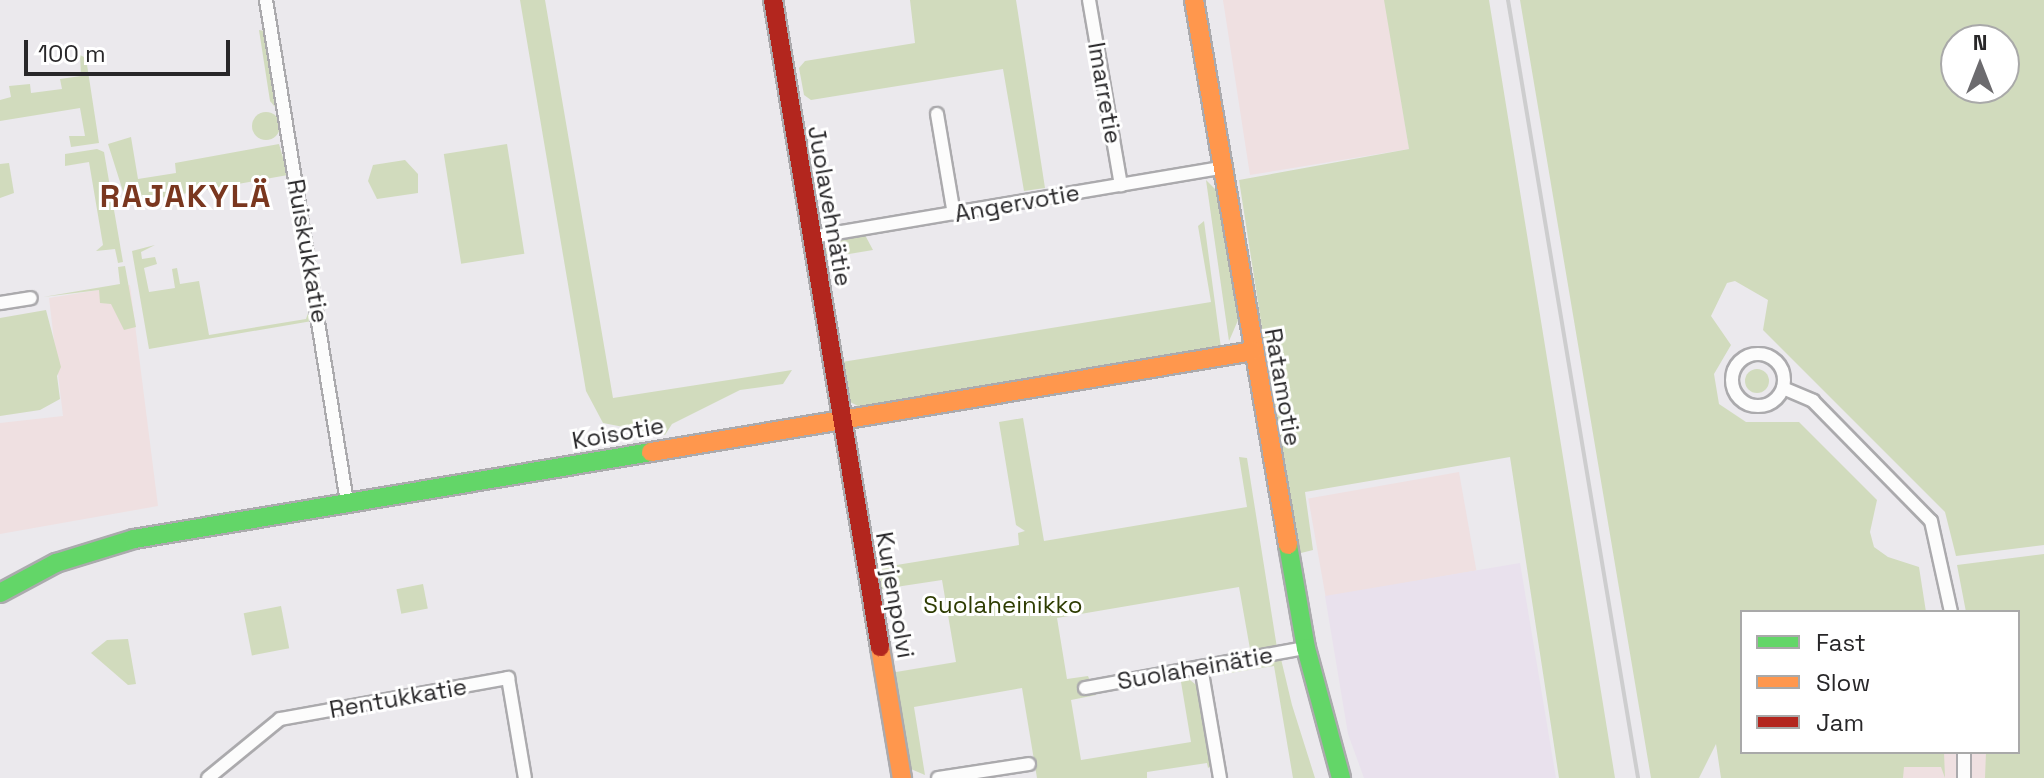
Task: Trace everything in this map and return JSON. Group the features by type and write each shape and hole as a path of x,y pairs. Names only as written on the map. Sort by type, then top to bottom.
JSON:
{"street":[{"name":"Ruiskukkatie","path":"266,0 347,502"},
{"name":"Juolavehnätie","path":"773,0 841,420"},
{"name":"Imarretie","path":"1089,0 1121,185"},
{"name":"Ratamotie","path":"1194,0 1306,648 1341,778"},
{"path":"937,114 954,214"},
{"name":"Angervotie","path":"812,237 1222,168"},
{"path":"0,303 31,298"},
{"name":"Koisotie","path":"0,593 56,563 111,544 1253,351"},
{"path":"1747,356 1769,356 1783,373 1783,388 1768,404 1746,404 1735,394 1732,372 1747,356"},
{"path":"1783,388 1813,401 1931,521 1951,610"},
{"name":"Kurjenpolvi","path":"841,420 902,778"},
{"name":"Suolaheinätie","path":"1085,688 1306,648"},
{"path":"1201,667 1220,778"},
{"name":"Rentukkatie","path":"208,778 280,719 508,678 525,778"},
{"path":"1964,754 1964,778"},
{"path":"938,778 1029,764"}],"shaded area":[{"path":"1223,0 1385,0 1409,149 1250,175"},
{"path":"130,285 158,506 0,534 0,423 63,416 49,298"},
{"path":"1459,472 1476,570 1326,597 1308,499"},
{"path":"1520,563 1556,778 1364,778 1348,734 1325,596"},
{"path":"1742,754 1986,754 1986,778 1742,778"}],"green space":[{"path":"520,0 545,0 613,398 792,370 783,384 740,390 672,424 665,435 603,423 586,391"},
{"path":"910,0 1016,0 1045,188 1024,191 1003,69 811,100 804,95 799,68 805,61 915,43"},
{"path":"1384,0 1489,0 1615,778 1559,778 1510,457 1305,492 1313,550 1297,554 1239,180 1409,149"},
{"path":"1520,0 2044,0 2044,545 1956,556 1945,512 1763,330 1768,300 1735,281 1727,283 1711,316 1731,345 1714,374 1719,404 1746,422 1799,422 1877,500 1870,532 1874,547 1888,557 1919,567 1926,610 1740,610 1740,754 1944,754 1945,778 1941,767 1904,767 1903,778 1721,778 1716,744 1699,778 1651,778"},
{"path":"259,30 264,31 275,107 270,101"},
{"path":"80,55 86,58 99,143 71,147 69,136 85,136 80,108 0,121 0,100 11,97 9,86 30,84 31,93 62,89 60,79 81,76"},
{"path":"266,112 276,116 280,126 276,136 266,140 256,136 252,126 256,116"},
{"path":"131,137 138,179 176,173 175,163 279,144 288,175 127,204 108,144"},
{"path":"507,144 524,254 461,264 444,154"},
{"path":"97,149 104,152 123,262 118,263 115,249 96,251 103,245 89,162 65,166 65,154"},
{"path":"405,160 418,174 418,193 377,199 368,181 373,165"},
{"path":"9,163 14,193 0,198 0,164"},
{"path":"1206,180 1218,192 1239,318 1229,341"},
{"path":"1204,221 1221,348 862,408 848,401 822,252 832,241 865,235 873,250 825,258 842,362 1211,302 1198,226"},
{"path":"155,245 141,252 142,259 155,257 157,264 144,268 149,292 175,288 172,269 177,268 180,284 199,281 209,335 306,319 309,310 312,321 149,349 132,251"},
{"path":"125,266 136,327 124,330 111,304 100,303 99,290 43,297 120,284 118,267"},
{"path":"46,310 61,367 57,376 60,399 40,410 0,416 0,318"},
{"path":"1757,369 1765,373 1769,381 1765,389 1757,393 1749,389 1745,381 1749,373"},
{"name":"Suolaheinikko","path":"1023,418 1044,541 1247,507 1239,457 1247,458 1277,648 1250,649 1239,587 1057,618 1067,679 1088,676 1096,695 1071,700 1081,760 1191,742 1180,676 1185,676 1200,688 1212,765 1208,768 1207,763 1147,772 1147,778 1037,778 1022,688 914,707 925,775 906,767 890,673 956,662 942,580 876,590 872,569 1019,545 1018,533 1025,531 1016,525 999,422"},
{"path":"2044,554 2044,778 1985,778 1986,754 2020,754 2020,610 1966,610 1957,565"},
{"path":"423,584 428,609 401,614 396,589"},
{"path":"281,606 289,648 252,655 244,613"},
{"path":"128,639 136,684 128,685 91,653 107,640"},
{"path":"1281,659 1315,778 1293,778 1274,666 1224,674 1224,669"}],"railway":[{"path":"1508,0 1638,778"}],"traffic: fast":[{"path":"0,593 56,563 134,539 651,452"},
{"path":"1288,545 1306,648 1341,778"}],"traffic: slow":[{"path":"1194,0 1288,545"},
{"path":"651,452 1253,351"},
{"path":"880,647 902,778"}],"traffic: jam":[{"path":"773,0 880,647"}],"district":[{"name":"RAJAKYLÄ","path":"186,196"}]}
